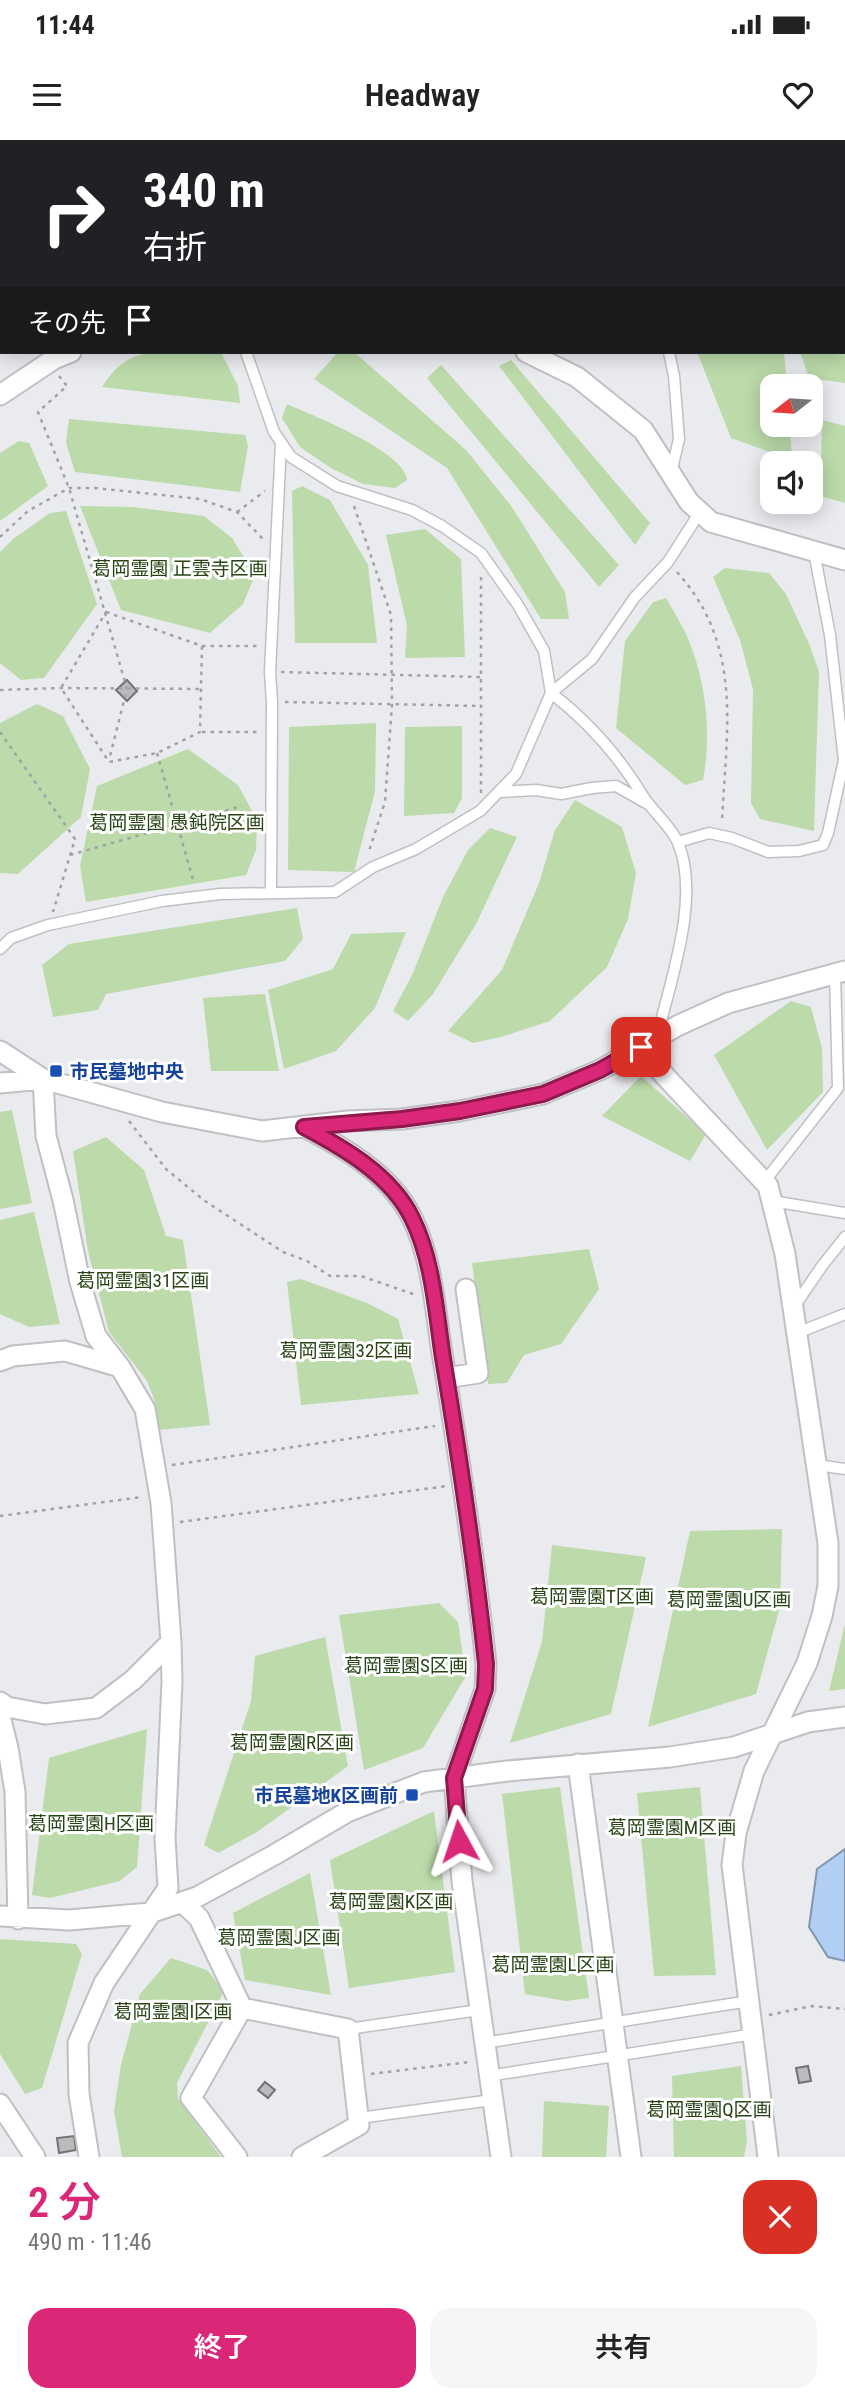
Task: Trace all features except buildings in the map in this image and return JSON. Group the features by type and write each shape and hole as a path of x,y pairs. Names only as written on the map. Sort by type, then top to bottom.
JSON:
{"street":[{"path":"0,395 48,363 67,354"},
{"path":"530,354 578,377 643,430 689,502 711,522 845,560"},
{"path":"0,1051 43,1079 162,1112 262,1131 402,1119 460,1111 543,1094 600,1070 649,1042 729,1003 840,972"},
{"path":"649,1042 664,1075 768,1186 785,1254 828,1543 828,1586 822,1616 807,1663 754,1771 736,1833 732,1865 768,2157"},
{"path":"0,1083 43,1079"},
{"path":"43,1079 46,1136 80,1282 96,1336 120,1367 145,1409 160,1496 171,1642 172,1682 165,1838 168,1888 104,1983 78,2043 79,2094 89,2157"},
{"path":"304,1127 354,1156 400,1198 412,1219 423,1248 434,1305 486,1664 485,1689 454,1778 462,1881 501,2157"},
{"path":"446,1378 478,1373 466,1289"},
{"path":"4,1354 65,1351 120,1367"},
{"path":"0,1702 8,1707 46,1714 96,1708 132,1681 171,1642"},
{"path":"0,1716 15,1792 9,1917 69,1920 150,1913 197,1897 347,1811 424,1782 578,1763 670,1757 734,1747 808,1722 845,1717"},
{"path":"578,1763 631,2157"},
{"path":"182,1902 199,1918 242,2008"},
{"path":"242,2008 348,2029 359,2125 302,2157"},
{"path":"237,2157 191,2098 242,2008"},
{"path":"0,2104 36,2157"}],"lane":[{"path":"247,354 274,432 291,457 337,486 412,510 481,553 518,605 544,651 551,693 595,730 624,765 648,804 678,842 686,888 684,922 678,957 649,1042"},
{"path":"669,354 679,439 671,473"},
{"path":"271,893 270,672 282,443"},
{"path":"0,949 11,938 48,925 162,901 271,893 335,892 373,867 416,849 481,811 516,774 551,693 592,659 635,597 668,562 700,512"},
{"path":"678,842 709,833 768,852 799,851 823,845 845,760 830,635 814,552"},
{"path":"499,792 536,790 561,794 616,786 648,804"},
{"path":"764,1182 841,1089 840,972"},
{"path":"772,1201 845,1213"},
{"path":"793,1308 845,1237"},
{"path":"797,1333 845,1314"},
{"path":"817,1465 845,1469"},
{"path":"348,2029 479,2010"},
{"path":"486,2060 613,2023 752,2018"},
{"path":"486,2060 618,2055 752,2018"},
{"path":"359,2118 492,2100"}],"path":[{"path":"48,363 68,386 38,412 69,488 127,689 109,762"},
{"path":"237,512 280,481"},
{"path":"0,537 28,511 69,488 95,488 200,499 237,512 276,553"},
{"path":"348,489 391,615 391,704 385,802 362,874"},
{"path":"481,553 481,811"},
{"path":"668,562 691,588 706,614 718,643 726,678 728,747 722,836"},
{"path":"106,612 202,646 272,646"},
{"path":"61,688 106,612"},
{"path":"201,732 202,646"},
{"path":"270,672 481,677"},
{"path":"61,688 109,762"},
{"path":"0,690 201,690"},
{"path":"272,702 481,706"},
{"path":"0,732 75,839 48,925"},
{"path":"109,762 157,753 201,732 272,733"},
{"path":"157,753 198,897"},
{"path":"70,855 242,806"},
{"path":"116,1099 134,1129 166,1169 205,1201 283,1252 307,1261 330,1276 361,1276 414,1294 434,1305"},
{"path":"155,1467 453,1424"},
{"path":"162,1524 462,1484"},
{"path":"0,1516 160,1496"},
{"path":"752,2018 812,2006 845,2009"},
{"path":"354,2076 486,2060"}],"green space":[{"path":"222,354 238,386 240,403 102,387 113,372 131,358"},
{"path":"336,354 356,354 466,450 512,507 565,592 569,619 541,619 447,468 314,379"},
{"path":"698,354 784,354 786,374 760,374 760,438 791,438 791,451 767,451 731,438"},
{"path":"801,354 845,354 845,383 823,380 823,374 808,374"},
{"path":"511,360 650,523 635,545 499,366"},
{"path":"441,365 619,565 599,587 427,378"},
{"path":"287,404 375,446 402,469 407,480 395,488 363,484 331,468 300,447 282,418"},
{"path":"69,419 245,435 248,446 240,492 75,472 66,443"},
{"path":"823,420 845,426 845,503 823,497"},
{"path":"19,441 29,443 48,486 0,521 0,453"},
{"path":"302,486 330,500 368,565 377,643 295,643 292,491"},
{"name":"葛岡霊園 正雲寺区画","path":"80,506 133,507 204,516 232,538 255,575 243,604 210,633 121,610"},
{"path":"66,511 97,604 44,678 21,680 0,663 0,552 13,539 50,513"},
{"path":"425,529 461,559 465,657 405,658 407,626 386,535"},
{"path":"725,568 769,573 786,594 819,672 814,831 760,819 751,803 753,689 740,640 713,577"},
{"path":"666,598 694,653 706,707 707,744 703,780 685,785 616,728 625,641 653,602"},
{"name":"葛岡霊園 愚鈍院区画","path":"37,704 63,716 90,769 81,817 18,874 0,873 0,723"},
{"path":"376,723 375,791 354,872 288,870 289,727"},
{"path":"462,726 462,798 454,813 404,816 405,727"},
{"name":"葛岡霊園 愚鈍院区画","path":"188,749 238,785 257,820 256,850 246,875 86,902 80,866 97,786"},
{"path":"575,800 622,827 636,873 628,919 607,967 550,1021 473,1043 448,1031 502,970 539,883 555,830"},
{"path":"490,828 517,837 476,924 433,994 408,1021 393,1011 413,973 443,897 468,850"},
{"path":"297,908 303,939 285,961 106,994 98,1010 53,1017 42,965 69,944"},
{"path":"406,932 375,1008 336,1051 284,1069 268,990 333,969 351,934"},
{"path":"265,994 279,1071 211,1071 203,998"},
{"path":"791,1001 811,1007 822,1049 823,1092 767,1150 714,1055"},
{"path":"641,1076 706,1134 690,1161 602,1116"},
{"path":"12,1110 32,1203 0,1209 0,1112"},
{"name":"葛岡霊園31区画","path":"106,1137 144,1170 166,1236 183,1240 210,1425 159,1430 154,1399 147,1381 109,1332 88,1251 73,1151"},
{"path":"34,1212 60,1324 29,1327 0,1314 0,1220"},
{"path":"589,1249 599,1289 561,1344 524,1355 507,1383 488,1384 472,1263"},
{"name":"葛岡霊園32区画","path":"301,1279 367,1303 398,1319 419,1394 301,1405 287,1282"},
{"name":"葛岡霊園U区画","path":"782,1529 780,1607 756,1694 648,1727 690,1531"},
{"name":"葛岡霊園T区画","path":"552,1545 646,1557 611,1714 510,1743 542,1642"},
{"name":"葛岡霊園S区画","path":"439,1603 458,1622 466,1676 423,1748 364,1770 339,1615"},
{"path":"845,1624 845,1689 829,1691"},
{"name":"葛岡霊園R区画","path":"325,1637 348,1766 257,1832 218,1853 204,1845 251,1701 255,1656"},
{"name":"葛岡霊園H区画","path":"147,1729 137,1867 120,1881 50,1898 32,1895 49,1758"},
{"name":"葛岡霊園L区画","path":"560,1787 589,1998 566,2001 525,1994 502,1794"},
{"name":"葛岡霊園M区画","path":"700,1787 716,1975 654,1976 637,1793"},
{"name":"葛岡霊園K区画","path":"434,1811 455,1972 349,1988 330,1860"},
{"name":"葛岡霊園J区画","path":"310,1873 331,1995 245,1980 233,1913"},
{"path":"0,1939 76,1944 82,1954 42,2088 25,2094 0,2054"},
{"name":"葛岡霊園I区画","path":"171,1958 207,1970 224,1991 177,2083 178,2099 221,2157 122,2157 114,2111 121,2065 140,1994"},
{"name":"葛岡霊園Q区画","path":"741,2066 747,2142 744,2157 674,2157 672,2076"},
{"path":"544,2101 609,2106 606,2157 542,2157"}],"water":[{"path":"845,1849 845,1961 828,1957 809,1927 817,1869"}],"place":[{"name":"市民墓地中央","path":"56,1071"},
{"name":"市民墓地K区画前","path":"412,1795"}],"route":[{"path":"459,1841 454,1778 485,1689 486,1664 479,1600 430,1279 423,1248 412,1219 400,1198 354,1156 304,1127 460,1111 543,1094 600,1070 641,1047"}]}
